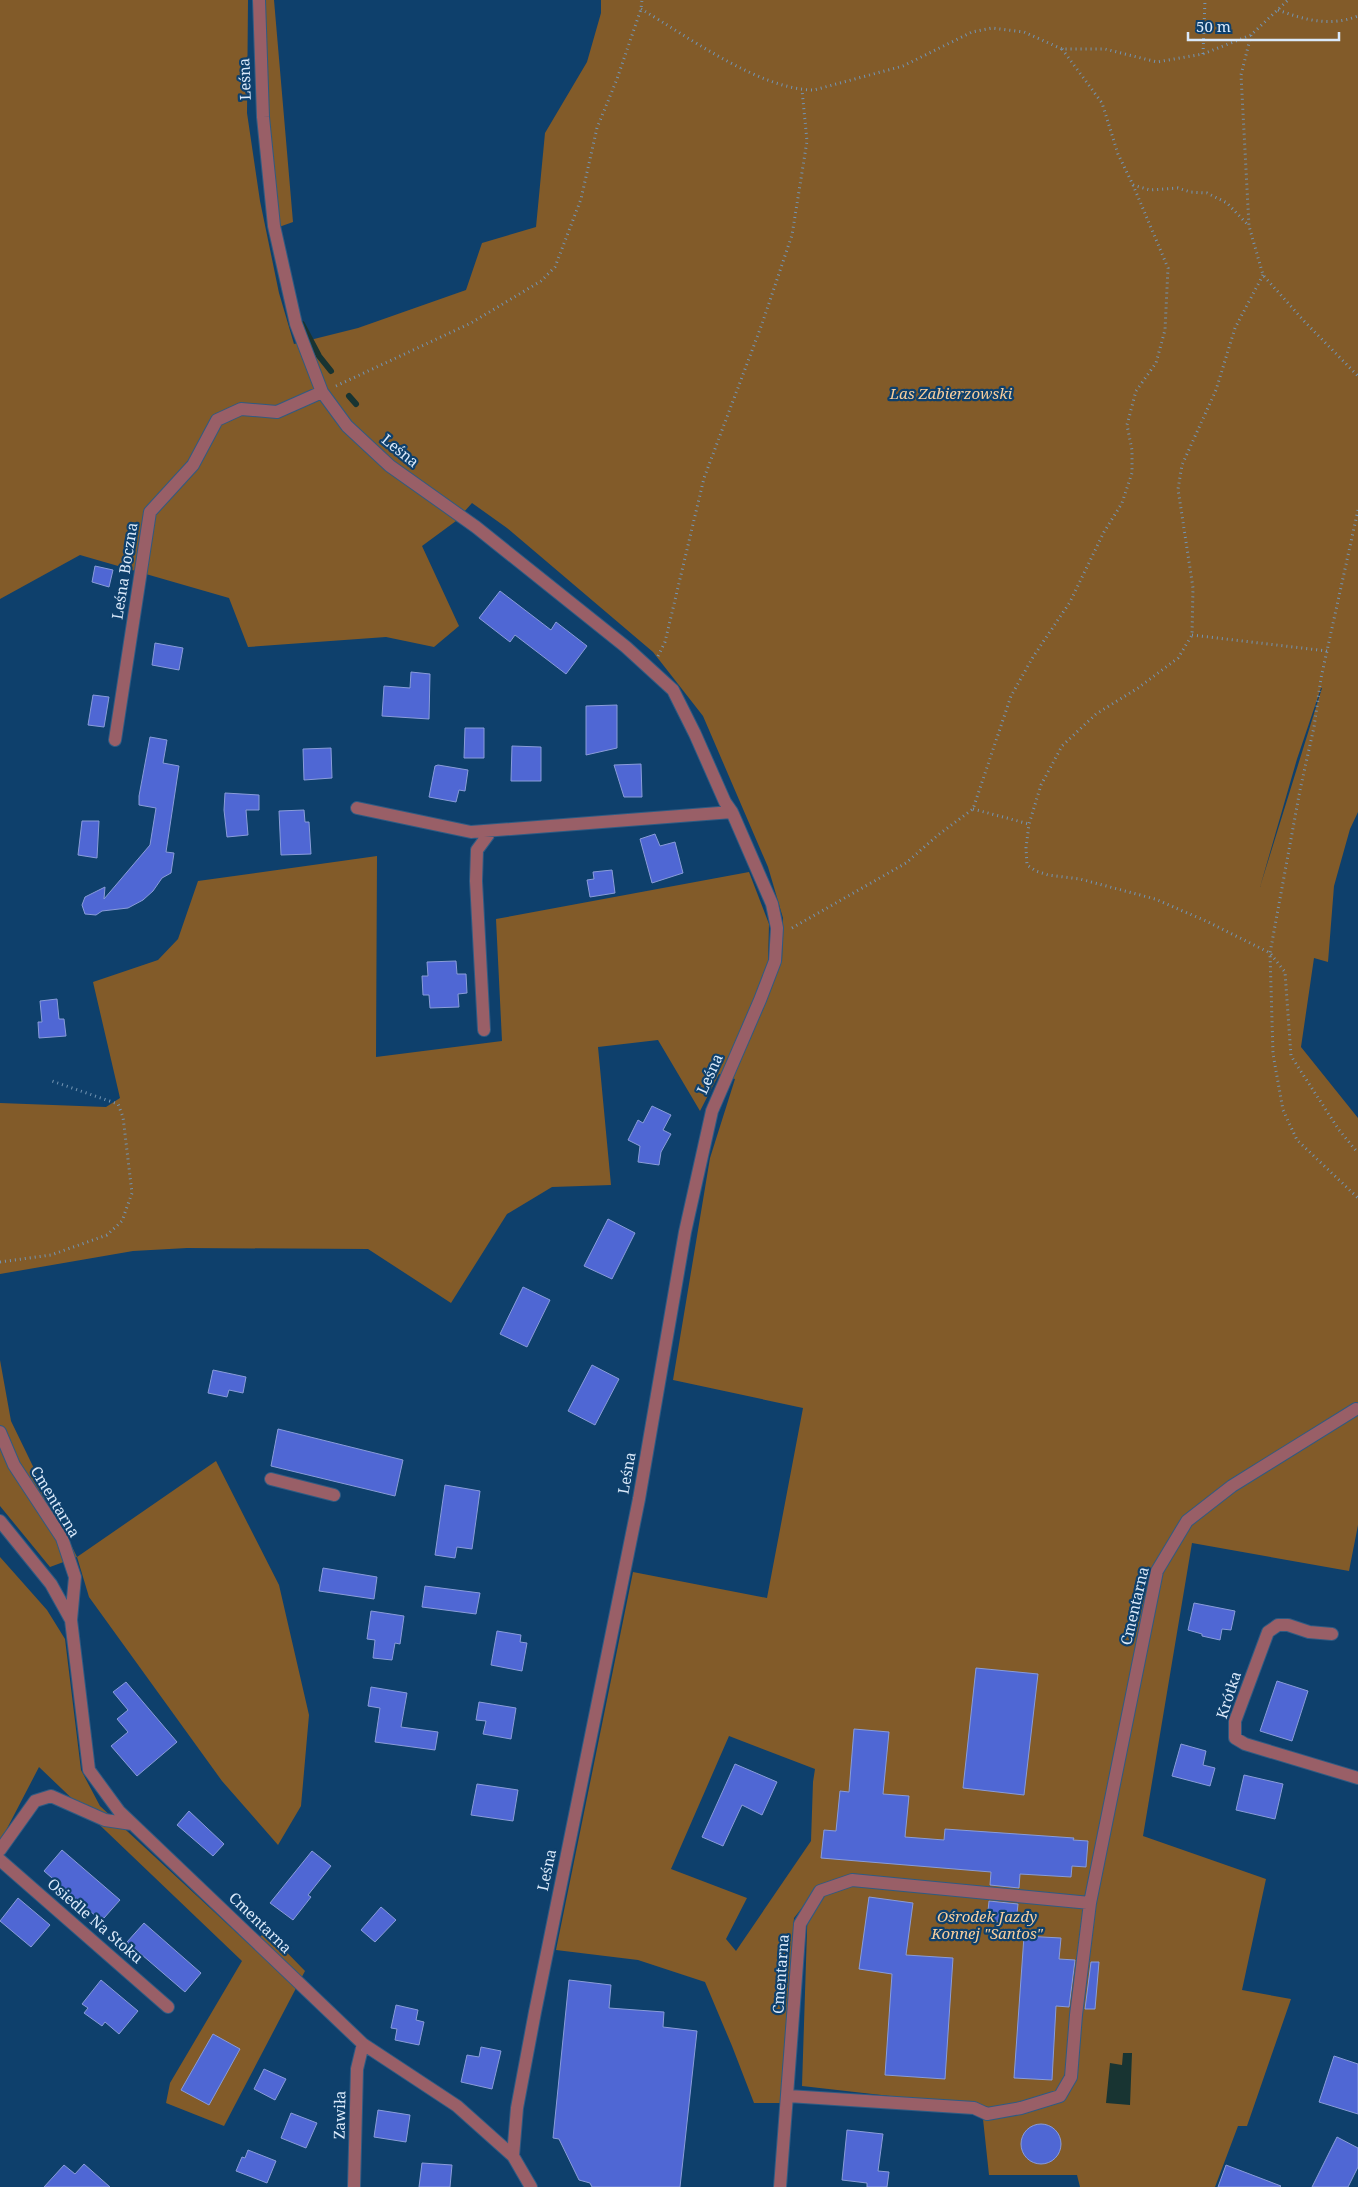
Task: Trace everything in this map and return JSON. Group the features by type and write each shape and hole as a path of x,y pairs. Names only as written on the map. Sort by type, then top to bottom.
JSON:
{"street":[{"name":"Leśna","path":"259,0 263,117 274,226 296,324 322,392 347,426 390,466 476,527 626,647 673,690 725,802 732,812 772,904 777,928 775,961 712,1111 685,1232 639,1499 534,2012 517,2108 513,2156"},
{"name":"Leśna Boczna","path":"115,740 150,512 193,465 217,420 241,408 277,412 322,392"},
{"path":"357,808 471,832 732,812"},
{"path":"484,1030 476,873 477,850 491,831"},
{"name":"Cmentarna","path":"788,2096 974,2108 987,2114 1022,2108 1060,2096 1071,2077 1076,2015 1090,1902 1157,1571 1187,1521 1232,1486 1356,1409"},
{"name":"Cmentarna","path":"0,1432 14,1465 62,1538 75,1576 70,1620 89,1770 119,1811 132,1824 363,2044 457,2106 513,2156 531,2187"},
{"path":"271,1479 334,1495"},
{"name":"Cmentarna","path":"0,1521 51,1584 70,1620"},
{"name":"Krótka","path":"1332,1634 1310,1632 1288,1625 1278,1625 1268,1632 1235,1721 1235,1738 1245,1744 1358,1778"},
{"path":"0,1850 35,1801 52,1796 105,1820 132,1824"},
{"name":"Osiedle Na Stoku","path":"0,1860 168,2007"},
{"name":"Cmentarna","path":"780,2187 800,1924 820,1892 852,1880 1090,1902"},
{"name":"Zawiła","path":"354,2187 357,2069 363,2044"}],"path":[{"path":"322,392 471,323 541,281 555,267 581,200 597,128 617,79 641,9 642,0"},
{"path":"1203,54 1205,0"},
{"path":"641,9 755,76 802,90 814,90 904,66 972,32 992,28 1024,32 1062,49 1105,49 1157,62 1203,54 1251,35 1288,0"},
{"path":"1278,10 1300,18 1317,21 1345,21 1358,16"},
{"path":"1251,35 1241,75 1249,226 1263,275 1304,321 1358,376"},
{"path":"777,938 906,863 938,835 973,809 1011,696 1033,657 1070,602 1104,532 1122,503 1132,473 1132,450 1127,425 1136,392 1156,363 1165,330 1168,268 1118,154 1102,103 1062,49"},
{"path":"650,670 666,642 704,478 762,324 792,235 807,141 802,90"},
{"path":"1133,185 1150,190 1178,188 1190,192 1208,193 1227,203 1249,226"},
{"path":"1263,275 1235,328 1216,390 1182,465 1178,489 1192,588 1192,635 1178,658 1138,688 1096,714 1062,746 1041,785 1029,824 1026,848 1027,865 1036,871 1080,879 1155,899 1206,921 1270,953 1285,972 1291,1056 1339,1130 1358,1152"},
{"path":"1358,510 1327,651 1270,953 1273,1054 1283,1110 1297,1140 1358,1198"},
{"path":"1192,635 1327,651"},
{"path":"973,809 1029,824"},
{"path":"0,1262 51,1255 107,1235 122,1221 132,1193 123,1117 118,1104 52,1081"}],"green space":[{"path":"0,0 248,0 247,113 260,201 279,293 294,344 358,328 466,290 482,243 536,227 545,133 587,62 601,13 601,0 1358,0 1358,812 1350,829 1334,886 1328,962 1314,958 1301,1047 1358,1118 1358,1525 1349,1571 1192,1543 1143,1836 1266,1879 1242,1990 1291,1999 1247,2126 1238,2126 1215,2187 1080,2187 1077,2175 989,2175 983,2119 978,2106 802,2086 808,1900 794,1918 780,2103 754,2103 705,1982 638,1960 556,1950 633,1572 767,1598 803,1408 673,1380 710,1158 735,1079 719,1074 700,1111 658,1040 598,1047 611,1185 552,1187 507,1214 451,1303 368,1249 187,1248 133,1251 0,1274 0,1103 106,1107 120,1098 93,982 158,960 178,939 198,881 377,856 376,1057 502,1041 496,919 749,872 769,924 768,964 782,961 783,918 768,867 703,716 653,652 507,528 472,503 456,521 422,546 459,626 434,647 386,637 248,647 229,598 80,555 0,599","holes":["1322,688 1260,887 1297,759","729,1736 815,1769 811,1841 736,1951 726,1939 747,1898 671,1869"]},
{"path":"264,0 274,0 293,222 279,227 267,113"},
{"path":"0,1360 11,1421 77,1557 50,1567 0,1506"},
{"path":"216,1461 279,1585 309,1715 301,1806 278,1845 222,1781 89,1597 77,1557"},
{"path":"0,1557 47,1610 65,1639 81,1770 100,1806 251,1946 266,1931 305,1971 224,2126 166,2103 170,2083 242,1961 39,1767 0,1842"}],"shaded area":[{"path":"1123,2053 1132,2053 1130,2105 1106,2103 1110,2063 1122,2065"}],"building":[{"path":"95,566 113,570 109,587 92,582"},
{"path":"500,591 551,630 556,622 587,646 566,674 515,635 510,642 479,618"},
{"path":"155,643 183,648 179,670 152,665"},
{"path":"411,672 430,674 429,719 382,716 384,686 410,688"},
{"path":"93,695 109,697 104,727 88,725"},
{"path":"617,705 617,748 586,755 586,706"},
{"path":"465,728 484,728 484,758 464,758"},
{"path":"150,737 167,740 163,763 179,766 166,852 174,853 171,873 162,878 153,891 143,900 128,908 102,911 96,915 85,914 82,905 85,897 105,887 104,899 150,845 156,808 139,805 139,796"},
{"path":"512,746 541,747 541,781 511,781"},
{"path":"331,748 332,778 304,780 303,749"},
{"path":"641,764 642,797 624,797 614,765"},
{"path":"435,766 468,770 465,791 459,790 456,802 429,797"},
{"path":"225,793 259,795 259,810 246,810 248,835 227,837 224,810"},
{"path":"304,810 305,822 309,822 311,854 281,855 279,811"},
{"path":"82,821 99,821 97,858 78,855"},
{"path":"655,834 660,846 675,842 683,873 652,883 640,839"},
{"path":"612,870 615,893 590,897 587,880 594,879 593,872"},
{"path":"456,961 457,974 466,974 467,993 458,994 459,1007 430,1008 429,995 423,995 422,976 428,976 427,962"},
{"path":"57,999 59,1019 64,1019 66,1036 39,1038 38,1022 42,1022 40,1001"},
{"path":"652,1106 671,1115 663,1130 671,1134 661,1152 659,1165 638,1162 640,1146 628,1140 638,1120 643,1123"},
{"path":"608,1219 635,1233 612,1279 584,1266"},
{"path":"523,1287 550,1300 527,1347 500,1334"},
{"path":"592,1365 619,1379 595,1425 568,1411"},
{"path":"213,1370 246,1377 243,1393 229,1390 227,1397 208,1393"},
{"path":"278,1429 403,1460 395,1496 271,1466"},
{"path":"445,1485 480,1491 472,1549 457,1547 455,1558 435,1555"},
{"path":"323,1568 377,1577 374,1599 319,1591"},
{"path":"425,1586 480,1593 476,1614 422,1607"},
{"path":"1194,1603 1235,1611 1231,1630 1222,1629 1220,1640 1202,1636 1202,1634 1188,1630"},
{"path":"371,1611 404,1616 400,1644 395,1643 392,1660 373,1658 375,1640 367,1639"},
{"path":"497,1631 521,1635 520,1642 527,1643 522,1671 491,1665"},
{"path":"976,1668 1038,1674 1024,1795 963,1788"},
{"path":"1277,1681 1308,1691 1292,1741 1260,1731"},
{"path":"126,1682 177,1742 137,1776 111,1746 128,1732 117,1719 128,1710 113,1692"},
{"path":"371,1687 407,1693 401,1727 438,1732 435,1750 375,1742 380,1708 368,1706"},
{"path":"479,1702 516,1708 511,1739 483,1734 486,1721 476,1720"},
{"path":"854,1729 889,1732 883,1794 909,1796 905,1837 944,1840 945,1829 1074,1838 1073,1840 1088,1841 1086,1867 1072,1866 1071,1877 1020,1874 1019,1888 990,1885 991,1872 821,1858 824,1830 836,1831 840,1791 849,1792"},
{"path":"1181,1744 1206,1751 1203,1765 1215,1768 1210,1786 1172,1776"},
{"path":"735,1764 777,1782 762,1815 742,1805 723,1846 702,1837"},
{"path":"1244,1775 1283,1784 1275,1819 1236,1810"},
{"path":"477,1784 518,1790 513,1821 471,1815"},
{"path":"189,1811 224,1844 213,1856 177,1825"},
{"path":"62,1850 120,1900 104,1918 98,1918 44,1871"},
{"path":"312,1851 331,1866 308,1895 311,1897 293,1920 270,1903"},
{"path":"869,1897 913,1903 906,1955 953,1958 945,2079 885,2075 892,1974 859,1969"},
{"path":"18,1898 50,1925 31,1947 0,1921"},
{"path":"989,1901 1018,1904 1016,1923 987,1921"},
{"path":"381,1907 396,1920 375,1942 361,1930"},
{"path":"144,1923 201,1973 185,1992 127,1942"},
{"path":"1024,1936 1061,1938 1059,1959 1075,1960 1069,2007 1056,2006 1052,2080 1014,2078"},
{"path":"1091,1962 1099,1962 1095,2009 1085,2009"},
{"path":"101,1980 138,2011 119,2034 105,2022 102,2026 84,2013 88,2008 82,2004"},
{"path":"569,1980 611,1985 609,2008 664,2012 663,2027 697,2031 680,2187 592,2187 590,2183 579,2180 559,2139 553,2138"},
{"path":"396,2005 418,2010 416,2020 424,2022 419,2045 395,2040 397,2029 391,2028"},
{"path":"213,2034 240,2049 209,2105 181,2090"},
{"path":"481,2047 501,2051 492,2089 461,2082 467,2055 479,2057"},
{"path":"1334,2056 1358,2064 1358,2114 1319,2102"},
{"path":"264,2069 286,2079 275,2100 254,2089"},
{"path":"378,2110 410,2115 406,2142 374,2137"},
{"path":"291,2113 317,2123 306,2148 281,2138"},
{"path":"1041,2124 1055,2130 1061,2144 1055,2158 1041,2164 1027,2158 1021,2144 1027,2130"},
{"path":"847,2130 883,2134 878,2171 889,2172 887,2187 867,2187 867,2183 842,2180"},
{"path":"1337,2137 1358,2148 1358,2167 1348,2187 1312,2187"},
{"path":"248,2150 276,2161 267,2183 236,2171 242,2157 245,2158"},
{"path":"422,2163 452,2165 450,2187 419,2187"},
{"path":"84,2164 110,2187 44,2187 64,2165 75,2174"},
{"path":"1226,2165 1281,2186 1218,2187"}],"waterway":[{"path":"302,324 319,356 331,371"},
{"path":"349,396 356,404"}],"park label":[{"name":"Las Zabierzowski","path":"951,394"},
{"name":"Ośrodek Jazdy Konnej \"Santos\"","path":"987,1926"}]}
